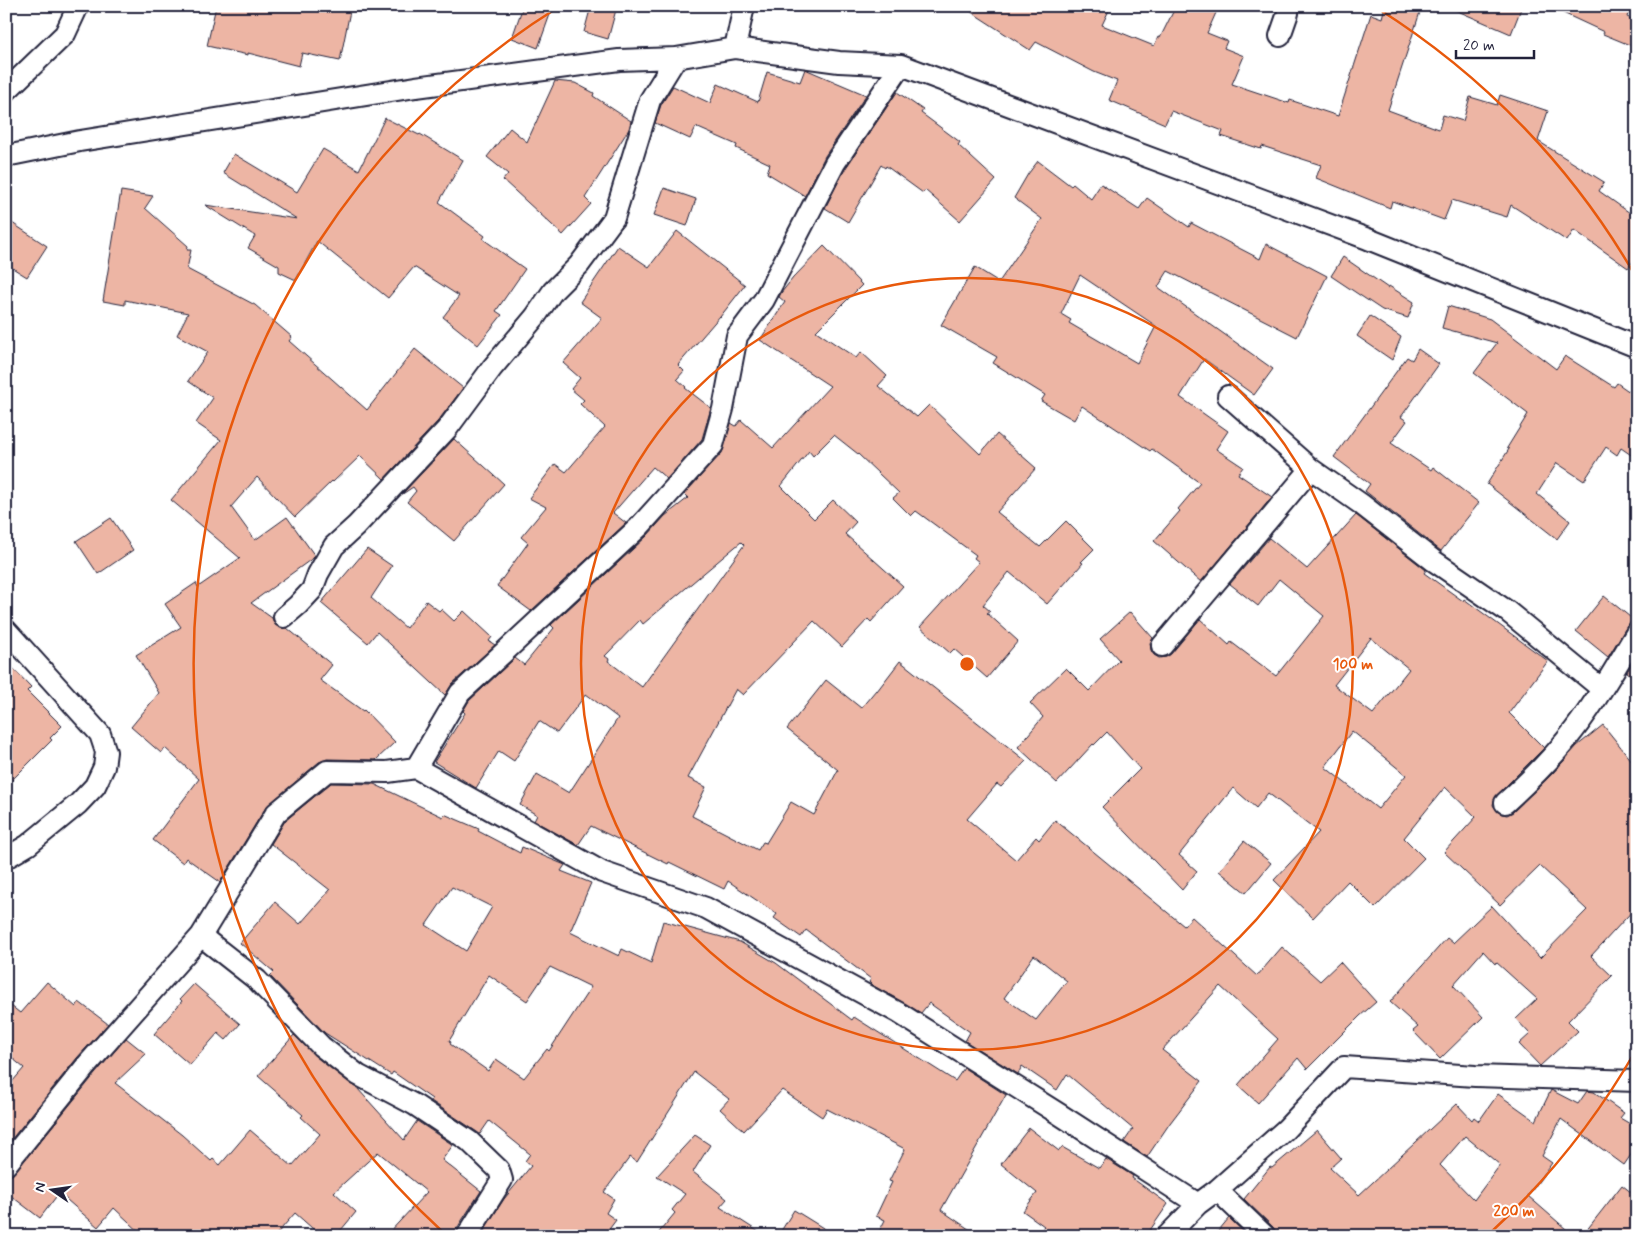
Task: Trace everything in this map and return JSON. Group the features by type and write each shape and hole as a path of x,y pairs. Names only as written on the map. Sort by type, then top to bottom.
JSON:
{"street":[{"path":"6,90 65,34 78,6"},
{"path":"735,48 744,6"},
{"path":"1280,36 1288,13 1288,6"},
{"path":"6,156 80,141 416,87 619,60 676,58 735,48 839,62 900,65 1368,238 1637,347"},
{"path":"284,617 312,590 318,574 334,546 356,526 447,429 492,368 535,317 553,291 579,265 614,218 650,100 676,58"},
{"path":"416,768 460,693 639,527 713,445 737,336 764,300 835,163 900,65"},
{"path":"1228,396 1311,469 1361,504 1434,561 1506,611 1602,689"},
{"path":"1162,646 1311,469"},
{"path":"6,630 100,734 106,752 104,768 95,786 78,804 28,845 6,858"},
{"path":"1505,804 1546,764 1569,737 1602,689 1637,632"},
{"path":"6,1165 86,1066 201,936 276,813 327,771 387,772 416,768 602,872 706,908 899,1013 1198,1204"},
{"path":"201,936 257,980 321,1046 358,1074 415,1105 469,1141 499,1170 502,1180 467,1236"},
{"path":"1167,1236 1198,1204 1217,1190 1286,1129 1344,1067 1475,1076 1637,1081"},
{"path":"1217,1190 1264,1236"}],"building":[{"path":"216,6 351,6 340,61 302,53 299,66 248,53 248,55 207,46"},
{"path":"523,6 553,6 538,48 512,38"},
{"path":"591,6 617,6 608,39 584,32"},
{"path":"962,6 1111,6 1102,25 1154,46 1176,6 1219,6 1207,33 1227,41 1224,48 1244,56 1232,84 1289,103 1290,100 1338,116 1371,14 1382,18 1385,6 1422,6 1388,110 1439,129 1443,115 1463,121 1470,97 1497,105 1500,95 1548,111 1538,141 1604,182 1599,191 1637,218 1637,256 1628,268 1574,230 1567,241 1511,205 1507,217 1452,200 1444,220 1392,201 1390,208 1316,178 1321,165 1262,146 1261,149 1221,136 1223,131 1171,111 1165,124 1109,100 1117,81 1094,72 1036,42 1030,50"},
{"path":"1446,6 1522,6 1511,34"},
{"path":"1548,6 1631,6 1627,17 1637,21 1637,48 1603,34 1604,32"},
{"path":"805,69 866,95 825,156 805,196 767,173 770,164 736,148 737,145 696,127 690,139 655,123 661,105 673,86 710,103 718,84 758,102 767,72 800,82"},
{"path":"555,81 575,83 594,93 593,96 631,121 629,129 585,198 591,204 563,235 503,180 508,174 487,157 510,128 527,142"},
{"path":"897,92 923,110 921,113 960,142 958,145 996,180 960,221 925,190 923,193 886,166 885,168 881,165 848,222 825,208 845,169"},
{"path":"385,118 420,134 463,160 439,202 485,236 483,239 525,269 496,311 502,315 478,345 443,317 459,296 414,267 388,298 317,241 296,280 279,272 279,266 248,248 255,236 205,205 297,219 223,173 234,154 297,192 323,149 359,170"},
{"path":"1038,161 1071,186 1073,184 1091,199 1101,184 1139,209 1147,198 1189,227 1191,223 1260,259 1266,244 1327,276 1297,337 1168,271 1158,287 1273,369 1254,395 1204,359 1180,397 1228,431 1216,449 1243,467 1238,474 1272,497 1201,582 1154,541 1180,511 1178,509 1200,483 1152,449 1150,451 1082,406 1074,420 1041,401 1045,395 993,363 997,357 941,325 975,267 999,282 1042,219 1014,198","holes":["1080,275 1156,326 1137,363 1069,323 1071,320 1061,314"]},
{"path":"664,188 696,199 687,226 654,215"},
{"path":"121,191 153,196 145,208 188,246 187,250 191,250 187,269 255,305 292,337 289,341 367,410 415,349 463,388 438,421 384,479 360,456 295,517 257,477 231,507 255,540 287,517 315,556 251,603 272,618 275,625 287,628 332,665 320,680 364,710 395,742 376,760 327,759 319,762 266,807 220,882 186,858 183,863 153,840 199,779 165,748 161,753 131,727 159,693 136,655 181,627 165,604 196,583 198,587 240,558 171,500 221,440 196,423 213,398 188,381 208,352 177,335 188,313 125,300 125,305 103,301"},
{"path":"6,219 47,246 27,277 6,264"},
{"path":"677,231 745,285 678,365 684,371 677,379 685,388 711,408 702,439 667,479 653,467 613,513 626,523 531,611 497,586 528,543 521,537 546,507 529,498 555,464 566,472 605,427 580,404 584,400 571,389 580,378 563,363 602,318 580,302 618,246 649,267"},
{"path":"824,246 862,285 816,331 856,358 861,352 887,376 878,386 917,417 929,405 980,454 997,434 1036,468 997,512 1040,547 1066,521 1094,549 1047,604 1009,572 983,605 990,611 987,613 1018,641 987,678 954,649 950,653 920,627 979,562 974,558 976,555 916,511 911,516 893,498 899,493 858,454 834,435 813,456 809,451 781,486 814,519 833,500 856,522 845,534 903,586 871,622 868,619 842,647 814,621 743,695 736,689 688,778 706,787 692,816 758,850 763,842 766,843 791,802 814,815 838,770 787,729 826,680 861,708 900,661 1026,761 1001,787 997,784 967,819 1016,860 1036,837 1039,840 1055,820 1184,926 1192,917 1257,976 1282,947 1320,981 1340,962 1376,1002 1307,1069 1298,1058 1258,1103 1238,1085 1278,1039 1220,986 1162,1050 1202,1081 1147,1157 1124,1142 1133,1129 1067,1074 1057,1090 1022,1066 1018,1074 965,1041 970,1032 929,1003 921,1013 872,985 869,982 871,979 806,930 801,937 774,918 777,914 728,881 724,889 591,826 578,845 534,821 537,815 520,805 537,774 569,793 618,718 586,694 557,733 539,721 514,761 499,751 476,788 434,762 465,713 463,711 469,701 515,658 524,665 554,628 551,625 647,536 665,516 688,498 684,494 722,453 731,423 736,426 741,420 773,448 830,386 760,340 785,302 779,297 793,278","holes":["741,542 744,545 642,687 608,661 609,659 605,656 640,620 643,624","1034,955 1067,981 1036,1020 1004,998"]},
{"path":"1343,257 1388,288 1389,286 1414,302 1408,318 1382,310 1331,276"},
{"path":"1448,306 1490,319 1556,369 1565,356 1614,387 1617,383 1637,397 1637,459 1621,448 1617,455 1606,447 1584,481 1557,463 1537,494 1570,521 1557,539 1487,484 1528,414 1474,373 1497,343 1442,328"},
{"path":"1370,316 1401,337 1392,360 1357,336"},
{"path":"1418,349 1439,364 1401,417 1407,421 1391,443 1431,470 1433,467 1479,503 1441,551 1365,491 1370,484 1334,457 1407,357 1412,360"},
{"path":"454,439 504,484 454,541 407,502 416,491 413,487 401,495"},
{"path":"1356,515 1426,570 1424,573 1463,601 1464,599 1548,661 1509,713 1544,748 1497,795 1493,805 1502,814 1507,815 1513,812 1553,773 1577,746 1603,725 1637,767 1637,906 1591,956 1612,976 1568,1021 1578,1031 1540,1066 1519,1044 1530,1034 1516,1019 1537,999 1496,962 1495,964 1483,951 1453,985 1483,1017 1440,1059 1413,1031 1418,1027 1390,1002 1447,938 1453,943 1492,906 1540,958 1587,910 1540,866 1500,905 1444,852 1476,817 1445,787 1404,838 1424,858 1375,908 1348,881 1313,918 1274,880 1319,832 1268,793 1256,808 1233,788 1179,855 1197,871 1182,890 1102,807 1140,769 1107,732 1093,744 1057,783 1018,747 1043,717 1030,703 1066,668 1089,691 1119,660 1100,639 1130,612 1153,638 1150,643 1151,650 1159,658 1171,654 1200,619 1229,645 1231,642 1276,676 1324,616 1279,579 1258,606 1230,584 1269,538 1307,569","holes":["1371,638 1409,669 1373,714 1334,685","1352,731 1406,775 1378,809 1325,767"]},
{"path":"111,518 133,550 98,574 76,541"},
{"path":"367,549 392,566 371,598 406,628 426,601 439,611 441,609 454,621 464,611 492,637 489,641 495,645 452,684 445,695 377,632 368,643 321,603"},
{"path":"1604,596 1635,621 1627,626 1608,657 1576,631"},
{"path":"1637,655 1637,680 1627,672"},
{"path":"6,661 31,687 27,691 62,726 50,738 52,740 6,786"},
{"path":"331,783 374,784 443,817 444,814 479,829 478,831 520,853 522,847 565,865 561,871 591,883 570,932 619,956 622,949 651,963 663,921 740,942 776,963 852,1020 854,1017 955,1081 964,1068 1006,1095 941,1210 979,1236 877,1236 885,1220 876,1216 892,1182 889,1181 905,1149 827,1109 822,1117 782,1090 744,1131 720,1109 729,1099 694,1072 637,1162 630,1157 604,1192 614,1199 606,1213 616,1220 604,1236 491,1236 484,1230 504,1199 531,1166 525,1161 530,1154 489,1121 480,1134 431,1101 432,1099 393,1072 391,1075 325,1033 270,976 274,972 240,943 275,902 300,924 330,890 271,844 285,821","holes":["452,887 492,907 466,951 426,925","550,967 591,987 549,1051 547,1049 524,1078 496,1059 488,1071 450,1044 451,1042 449,1041 489,975 527,1001"]},
{"path":"1244,841 1271,863 1246,893 1219,871"},
{"path":"47,982 76,1007 79,1002 108,1024 77,1058 6,1146 6,1089 24,1068 6,1053 6,1002 20,1013"},
{"path":"194,984 240,1024 226,1040 218,1033 190,1065 154,1034 182,1001 180,999"},
{"path":"294,1035 314,1055 357,1088 404,1140 417,1121 453,1145 442,1160 481,1191 452,1236 386,1236 427,1192 378,1152 334,1192 356,1212 336,1236 321,1236 295,1213 275,1236 144,1236 114,1208 98,1227 59,1193 40,1218 6,1192 6,1177 11,1176 15,1172 126,1038 146,1054 115,1083 182,1135 211,1161 213,1159 220,1165 250,1130 292,1166 320,1134 301,1117 303,1115 258,1076"},
{"path":"1551,1090 1578,1104 1587,1091 1594,1092 1624,1113 1620,1118 1637,1128 1637,1146 1624,1165 1561,1119 1542,1156 1552,1163 1528,1196 1574,1236 1277,1236 1273,1227 1244,1199 1270,1167 1272,1168 1317,1130 1341,1158 1330,1168 1359,1195 1457,1104 1472,1120 1474,1117 1479,1121 1498,1094 1536,1121","holes":["1465,1136 1500,1165 1474,1200 1440,1165"]},
{"path":"1029,1128 1059,1151 1062,1147 1099,1168 1106,1159 1133,1176 1132,1178 1168,1204 1146,1236 1037,1236 1044,1226 1023,1211 1037,1193 1001,1164"},
{"path":"695,1135 710,1145 693,1172 727,1199 720,1207 765,1236 656,1236 675,1213 672,1210 685,1194 657,1176"},
{"path":"1622,1185 1637,1197 1637,1236 1582,1236"},
{"path":"794,1210 836,1236 778,1236"},
{"path":"1229,1218 1248,1236 1214,1236"}]}
